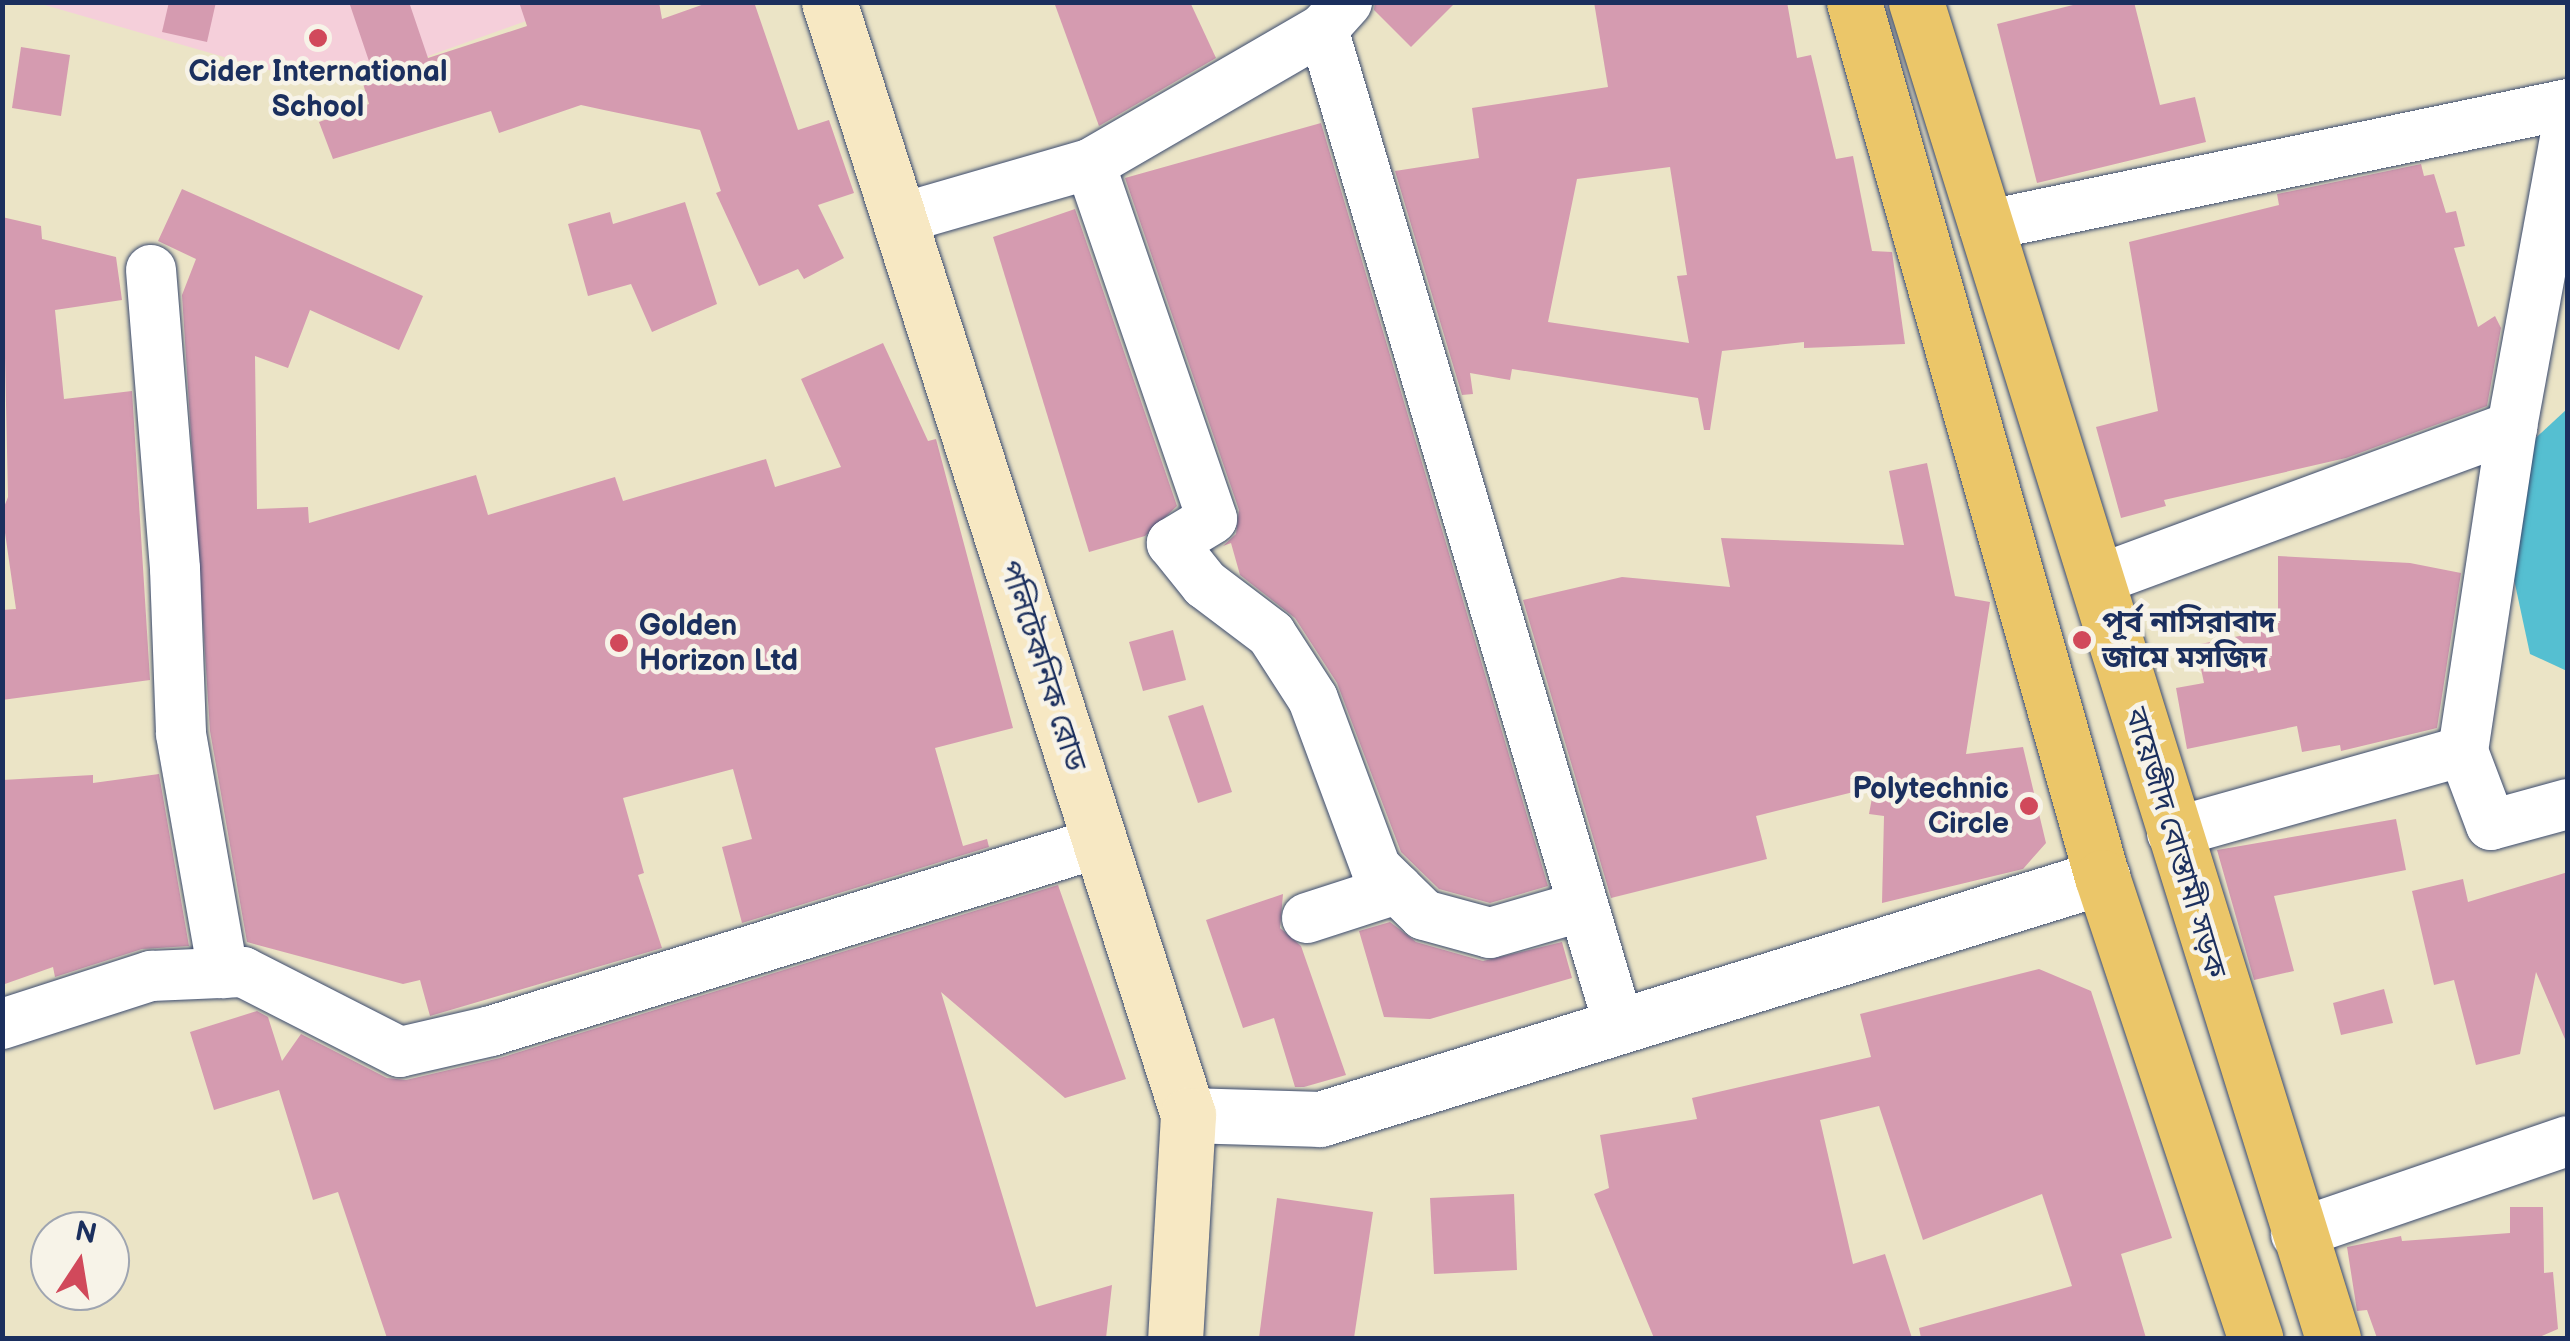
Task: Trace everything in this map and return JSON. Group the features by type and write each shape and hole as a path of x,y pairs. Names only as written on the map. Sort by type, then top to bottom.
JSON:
{"main road":[{"name":"পলিটেকনিক রোড","path":"830,2 1188,1115 1176,1338"},
{"path":"1854,2 2102,877 2255,1338"},
{"name":"বায়েজীদ বোস্তামী সড়ক","path":"1916,2 2296,1234 2333,1338"}],"street":[{"path":"899,219 1090,164 1335,16 1619,1026"},
{"path":"1984,226 2568,104"},
{"path":"2568,123 2512,427 2464,751 2491,825 2568,804"},
{"path":"1090,164 1212,519 1172,543 1205,584 1271,634 1313,700 1376,868 1424,915 1490,933 1583,906"},
{"path":"151,270 175,569 181,734 223,972"},
{"path":"2094,581 2512,427"},
{"path":"2172,833 2464,751"},
{"path":"2,1024 150,976 242,972 400,1052 491,1031 1098,843"},
{"path":"1188,1115 1320,1119 2102,877"},
{"path":"1306,918 1397,889"},
{"path":"2296,1234 2568,1141"}],"shaded area":[{"name":"Cider International School","path":"38,3 576,3 420,59 307,81"}],"water":[{"path":"2567,409 2567,671 2530,654 2503,528 2515,457"}],"building":[{"path":"169,2 216,2 207,42 162,32"},
{"path":"349,2 409,2 428,58 527,26 519,2 659,2 662,19 710,2 754,2 798,130 829,120 854,193 818,205 844,258 804,279 798,269 759,286 716,193 721,191 700,130 581,105 499,133 491,111 333,159 319,122 369,104 362,80 374,76"},
{"path":"1054,2 1190,2 1216,58 1099,126"},
{"path":"1375,2 1456,2 1411,47 1374,10"},
{"path":"1594,2 1787,2 1797,58 1811,55 1836,159 1853,156 1872,251 1892,252 1905,344 1804,348 1804,342 1722,351 1710,430 1704,430 1698,398 1512,369 1510,380 1470,373 1473,394 1462,395 1395,171 1479,158 1472,108 1608,87","holes":["1670,167 1687,275 1677,276 1689,343 1548,322 1577,179"]},
{"path":"2085,2 2134,2 2160,105 2195,97 2206,142 2037,183 1997,24"},
{"path":"21,47 70,55 61,116 12,108"},
{"path":"1321,123 1548,886 1490,903 1439,889 1401,852 1337,683 1295,618 1240,575 1231,543 1223,546 1236,534 1239,510 1125,178"},
{"path":"2421,164 2424,176 2434,174 2446,213 2456,211 2465,246 2454,248 2478,327 2495,316 2501,328 2487,406 2346,458 2164,500 2166,506 2121,518 2096,427 2158,411 2129,242 2279,205 2277,194"},
{"path":"182,189 423,296 399,350 310,310 288,368 255,356 257,509 308,507 309,523 476,475 488,515 615,477 623,501 766,459 775,487 841,467 801,379 883,343 928,441 936,439 1013,728 935,748 963,846 987,839 989,847 742,923 722,847 752,839 733,769 623,798 644,873 638,875 662,948 430,1016 420,980 403,984 247,942 210,731 182,295 196,259 158,241"},
{"path":"685,202 717,304 652,332 631,284 588,296 568,224 610,212 613,224"},
{"path":"1075,209 1177,506 1145,536 1089,552 993,237"},
{"path":"2,217 41,226 42,239 116,257 122,300 55,310 64,399 132,391 150,680 2,700 2,610 16,609 2,512 8,497"},
{"path":"1927,463 1955,596 1990,602 1966,754 2023,747 2046,843 2023,869 1882,903 1884,816 1869,814 1874,787 1756,816 1767,859 1611,898 1523,600 1622,577 1730,587 1721,538 1904,545 1889,471"},
{"path":"2278,556 2410,563 2461,573 2437,728 2341,751 2340,745 2302,752 2297,726 2187,749 2176,688 2204,683 2196,645 2278,628"},
{"path":"1173,630 1186,680 1143,691 1129,642"},
{"path":"1203,705 1232,792 1198,803 1168,716"},
{"path":"159,774 189,946 142,949 55,977 53,967 2,985 2,780 93,775 93,783"},
{"path":"2396,819 2406,870 2274,896 2294,971 2254,980 2217,850"},
{"path":"2568,872 2568,1046 2536,972 2520,1054 2476,1065 2454,980 2434,985 2412,891 2463,879 2468,902"},
{"path":"1058,885 1126,1079 1065,1098 941,992 1036,1307 1112,1285 1106,1338 387,1338 338,1192 313,1200 279,1090 214,1110 190,1032 257,1011 268,1017 282,1061 301,1034 387,1078 406,1080 500,1058"},
{"path":"1283,894 1280,928 1301,946 1346,1075 1304,1087 1295,1087 1274,1018 1243,1028 1206,920"},
{"path":"1390,922 1416,942 1483,961 1562,942 1572,978 1430,1019 1384,1017 1359,931"},
{"path":"2039,969 2091,991 2172,1238 2121,1254 2146,1338 1921,1338 1919,1328 2072,1286 2042,1194 1923,1240 1879,1106 1820,1120 1853,1264 1885,1254 1912,1338 1654,1338 1594,1194 1609,1188 1600,1135 1697,1119 1692,1098 1871,1057 1860,1014"},
{"path":"2384,989 2393,1023 2341,1035 2333,1003"},
{"path":"1514,1194 1517,1270 1434,1274 1430,1198"},
{"path":"1277,1198 1373,1212 1354,1338 1259,1338"},
{"path":"2510,1207 2543,1207 2544,1273 2553,1272 2558,1329 2537,1338 2377,1338 2367,1310 2357,1311 2347,1247 2401,1236 2402,1241 2510,1233"}],"place":[{"name":"Cider International School","path":"318,38"},
{"name":"পূর্ব নাসিরাবাদ জামে মসজিদ","path":"2082,640"},
{"name":"Golden Horizon Ltd","path":"619,643"},
{"name":"Polytechnic Circle","path":"2029,806"}]}
